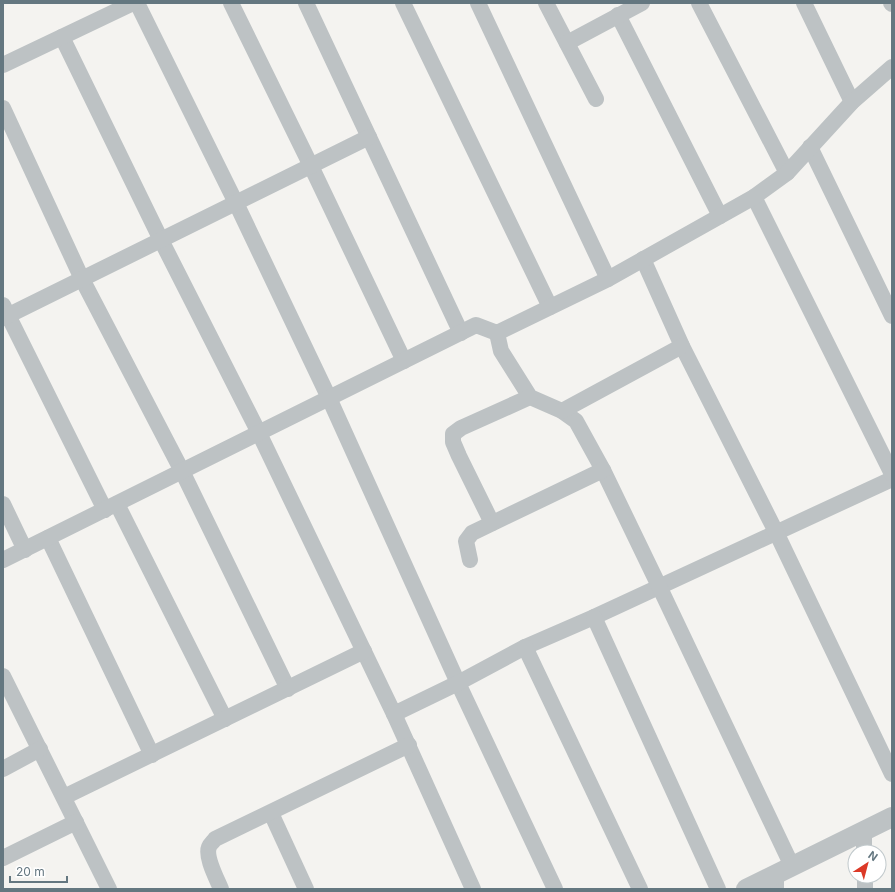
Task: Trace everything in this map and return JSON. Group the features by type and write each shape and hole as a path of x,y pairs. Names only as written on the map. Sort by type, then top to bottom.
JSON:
{"street":[{"path":"3,65 133,3"},
{"path":"137,3 236,203 329,398 458,683 555,889"},
{"path":"231,3 404,361"},
{"path":"403,3 550,306"},
{"path":"478,3 608,279"},
{"path":"546,3 596,99"},
{"path":"699,3 787,173"},
{"path":"804,3 852,102"},
{"path":"308,4 461,333"},
{"path":"567,43 628,8 720,216"},
{"path":"62,37 161,240 259,433 394,714 473,889"},
{"path":"3,560 476,325 497,333 608,279 643,260 754,198 787,173 852,102 892,67"},
{"path":"3,108 82,279 182,471 288,689"},
{"path":"225,719 5,313 82,279 369,137"},
{"path":"810,147 892,316"},
{"path":"754,198 892,474"},
{"path":"643,260 682,346 776,532 892,774"},
{"path":"497,333 502,351 530,397 562,411 576,421 603,470 659,586 781,877"},
{"path":"562,411 682,346"},
{"path":"492,523 459,456 453,442 453,434 461,428 530,397"},
{"path":"470,560 466,541 472,533 603,470"},
{"path":"394,714 458,683 525,647 594,617 892,479"},
{"path":"3,504 25,550"},
{"path":"48,538 152,755"},
{"path":"594,617 718,889"},
{"path":"525,647 640,889"},
{"path":"64,798 364,651"},
{"path":"5,684 40,749 109,889"},
{"path":"222,889 210,864 209,847 216,839 409,746"},
{"path":"3,769 40,749"},
{"path":"271,813 306,889"},
{"path":"746,889 781,877 876,829 892,817"},
{"path":"3,858 76,822"},
{"path":"868,844 876,829"}]}
